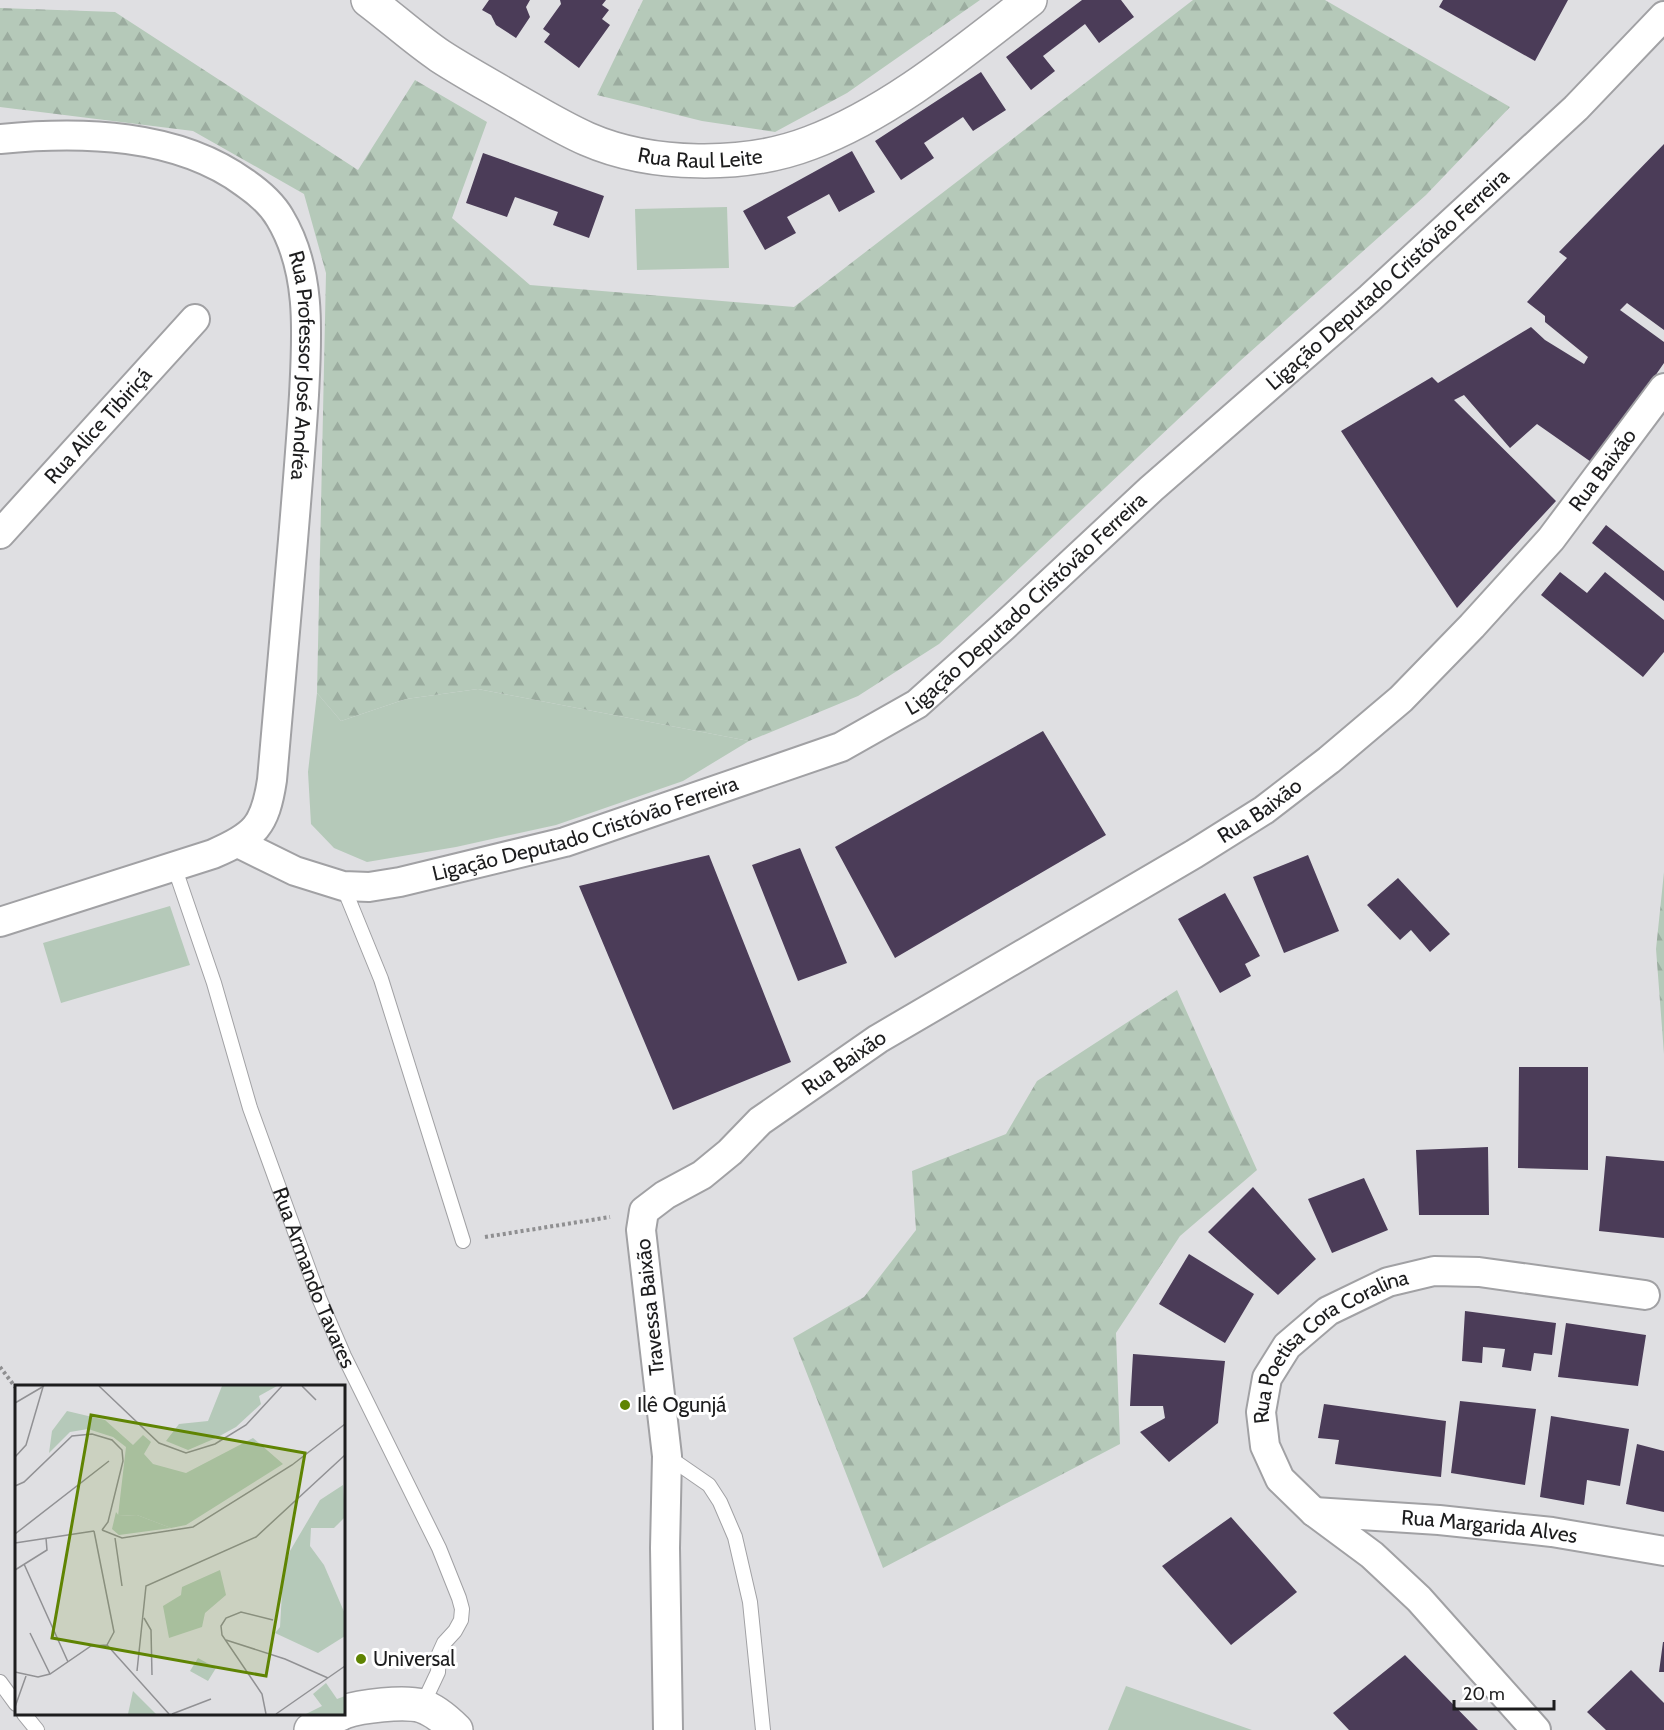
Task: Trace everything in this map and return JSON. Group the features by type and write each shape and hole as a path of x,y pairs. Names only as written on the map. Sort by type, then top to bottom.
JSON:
{"street":[{"name":"Rua Raul Leite","path":"368,0 440,55 588,140 634,154 684,160 729,161 768,155 809,144 856,123 968,48 1030,0"},
{"name":"Ligação Deputado Cristóvão Ferreira","path":"238,843 295,871 343,886 369,887 400,882 565,842 841,747 916,704 1003,627 1151,489 1370,298 1567,116 1664,16"},
{"name":"Rua Professor José Andréa","path":"0,139 33,136 88,136 143,142 189,153 229,171 258,193 279,216 291,239 301,270 307,339 302,437 272,780 269,802 259,826 238,843"},
{"name":"Rua Alice Tibiriçá","path":"0,534 195,319"},
{"name":"Rua Baixão","path":"760,1121 878,1039 1204,848 1264,810 1329,760 1401,699 1472,626 1551,539 1664,388"},
{"path":"0,922 213,854 238,843"},
{"name":"Travessa Baixão","path":"668,1730 665,1548 667,1456 641,1230 644,1211 665,1195 702,1175 730,1152 760,1121"},
{"name":"Rua Poetisa Cora Coralina","path":"1536,1730 1419,1599 1372,1555 1314,1512 1280,1479 1265,1446 1261,1412 1267,1378 1287,1346 1328,1311 1388,1282 1434,1271 1479,1272 1645,1295"},
{"name":"Rua Margarida Alves","path":"1314,1512 1439,1520 1552,1532 1664,1551"},
{"path":"345,1712 385,1704 422,1706 447,1721 456,1730"},
{"path":"311,1730 337,1715"}],"lane":[{"name":"Rua Armando Tavares","path":"174,866 214,983 250,1108 319,1298 344,1356 439,1548 459,1598 462,1609 461,1620 439,1654 438,1672 422,1706"},
{"path":"343,886 381,980 463,1241"},
{"path":"667,1456 709,1485 720,1502 735,1537 750,1602 763,1730"},
{"path":"0,1682 15,1703"},
{"path":"26,1715 37,1730"}],"path":[{"path":"463,1241 644,1211"},
{"path":"0,1367 15,1387"}],"green space":[{"path":"643,0 980,0 847,93 775,132 702,121 597,95"},
{"path":"1193,0 1325,0 1510,107 1426,195 1240,361 939,644 858,696 749,741 478,689 406,699 341,721 317,693 326,273 304,194 193,131 0,107 0,8 115,12 358,170 415,80 487,122 452,218 530,285 794,307"},
{"path":"727,207 729,268 637,270 635,209"},
{"path":"478,689 749,741 683,781 556,825 456,847 367,862 334,848 311,824 308,772 317,693 341,721 406,699"},
{"path":"1664,872 1664,1054 1656,949"},
{"path":"170,906 190,965 61,1003 43,943"},
{"path":"1177,990 1257,1170 1180,1236 1116,1333 1120,1444 883,1568 793,1338 864,1297 916,1230 912,1171 1006,1134 1037,1081"},
{"path":"1126,1686 1252,1730 1108,1730"}],"building":[{"path":"489,0 530,0 526,7 530,17 516,38 496,25 491,15 482,10"},
{"path":"560,0 606,0 602,5 609,10 602,19 610,25 579,68 544,42 550,34 543,29 561,4"},
{"path":"1082,0 1121,0 1134,17 1099,43 1085,24 1043,56 1055,71 1031,90 1006,57"},
{"path":"1443,0 1568,0 1535,61 1439,7"},
{"path":"981,72 1006,110 973,131 963,117 924,143 934,158 901,180 875,141"},
{"path":"1664,144 1664,330 1627,303 1620,310 1664,342 1664,363 1594,464 1537,424 1510,448 1464,395 1454,400 1556,501 1457,608 1341,431 1432,377 1438,383 1531,327 1545,340 1584,364 1588,357 1545,322 1545,316 1527,302 1567,258 1559,252"},
{"path":"852,151 875,192 839,212 829,194 787,217 796,233 765,250 743,211"},
{"path":"483,153 604,196 589,238 553,225 558,212 515,197 507,217 466,203"},
{"path":"1606,525 1664,571 1664,601 1592,543"},
{"path":"1560,572 1587,593 1605,572 1664,620 1664,652 1643,677 1541,595"},
{"path":"1043,731 1106,835 895,958 835,847"},
{"path":"800,848 847,963 798,981 752,865"},
{"path":"709,855 791,1062 673,1110 579,886"},
{"path":"1308,855 1339,931 1284,953 1253,877"},
{"path":"1398,878 1450,934 1430,952 1411,930 1400,940 1367,905"},
{"path":"1225,893 1260,956 1245,964 1251,976 1220,993 1178,919"},
{"path":"1519,1067 1588,1067 1588,1170 1518,1168"},
{"path":"1488,1147 1489,1215 1419,1215 1416,1150"},
{"path":"1606,1156 1664,1161 1664,1238 1599,1231"},
{"path":"1364,1178 1388,1230 1332,1253 1308,1199"},
{"path":"1253,1187 1316,1259 1278,1295 1208,1232"},
{"path":"1189,1254 1254,1294 1225,1343 1159,1304"},
{"path":"1465,1311 1556,1323 1552,1355 1534,1353 1531,1371 1502,1367 1505,1349 1483,1347 1482,1363 1462,1361"},
{"path":"1566,1323 1646,1335 1638,1386 1558,1377"},
{"path":"1133,1354 1225,1361 1218,1423 1169,1462 1140,1432 1165,1418 1163,1406 1130,1406"},
{"path":"1460,1401 1536,1409 1525,1485 1451,1473"},
{"path":"1324,1404 1446,1421 1441,1477 1335,1464 1339,1440 1318,1438"},
{"path":"1551,1416 1629,1429 1620,1486 1587,1480 1584,1505 1540,1497"},
{"path":"1637,1444 1664,1451 1664,1512 1626,1504"},
{"path":"1231,1517 1297,1592 1231,1645 1162,1566"},
{"path":"1663,1642 1664,1672 1659,1672"},
{"path":"1405,1655 1478,1730 1349,1730 1333,1713"},
{"path":"1631,1670 1664,1703 1664,1730 1606,1730 1587,1712"}],"place":[{"name":"Ilê Ogunjá","path":"625,1405"},
{"name":"Universal","path":"361,1659"}]}
